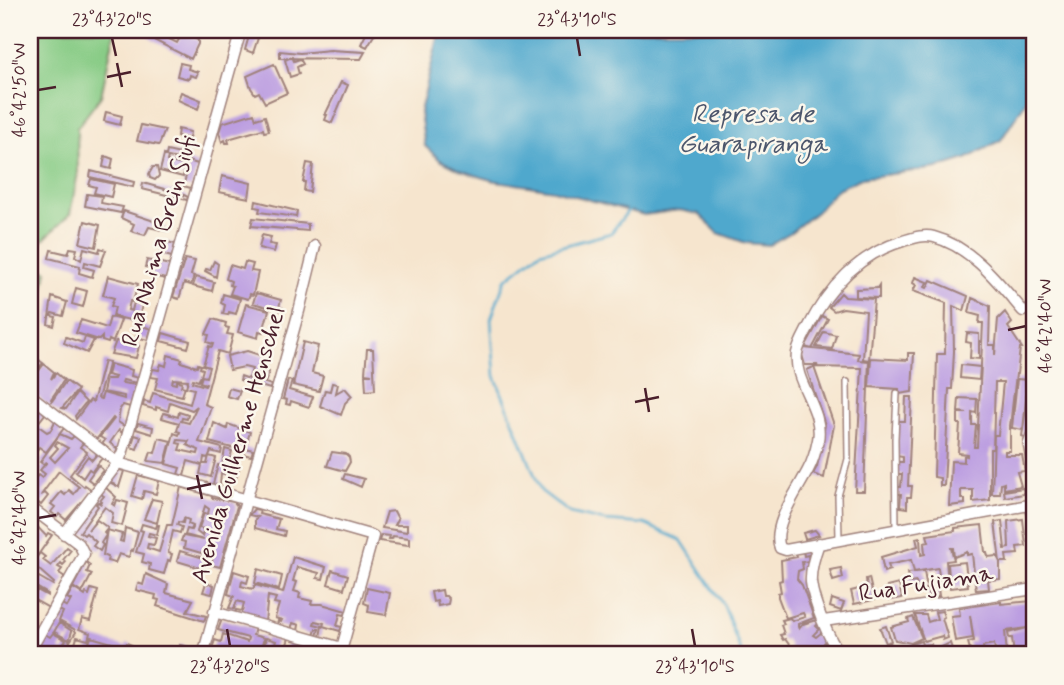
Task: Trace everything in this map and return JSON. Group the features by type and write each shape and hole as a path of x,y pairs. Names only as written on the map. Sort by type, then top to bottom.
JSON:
{"street":[{"name":"Rua Naima Brein Siufi","path":"64,534 118,463 127,438 242,30"},
{"path":"1023,311 991,274 947,241 931,236 915,237 887,246 844,276 816,312 797,354 800,372 817,417 819,433 813,458 787,510 778,542 783,550 1032,504 1034,526"},
{"name":"Avenida Guilherme Henschel","path":"203,655 315,246"},
{"path":"30,395 118,463 373,536 341,652 214,612"},
{"path":"30,507 79,544 84,551 83,558 30,651"},
{"path":"819,542 811,576 812,587 831,641 841,655"},
{"name":"Rua Fujiama","path":"824,621 1034,589"}],"lane":[{"path":"839,538 838,496 848,459 847,382"},
{"path":"896,530 897,393"},
{"path":"1033,425 1027,444 1034,485"}],"green space":[{"path":"30,30 115,30 101,96 77,128 78,173 70,214 42,241 37,265 47,271 39,313 30,313"}],"water":[{"name":"Represa de Guarapiranga","path":"442,30 1034,30 1034,79 1024,104 1001,140 966,159 937,168 861,178 837,189 816,212 769,245 746,243 718,233 699,214 679,210 644,215 554,190 491,180 440,160 425,146 420,112"}],"building":[{"path":"142,30 151,30 177,43 183,32 198,40 198,44 191,59 140,33"},
{"path":"368,30 377,30 367,47 361,44"},
{"path":"249,36 258,38 253,53 245,50"},
{"path":"330,50 365,52 361,59 280,58 280,51 300,53"},
{"path":"292,57 294,61 300,59 303,64 297,67 299,74 290,77 285,60"},
{"path":"180,63 189,65 188,69 198,72 196,77 190,75 189,79 177,76"},
{"path":"274,64 287,93 265,103 259,92 255,94 251,88 247,76"},
{"path":"341,82 348,85 332,123 325,120 325,115"},
{"path":"181,92 201,100 198,109 178,100"},
{"path":"106,112 122,116 120,125 104,121"},
{"path":"254,113 256,119 265,116 269,131 264,132 263,129 228,139 229,143 225,140 222,142 219,132 222,123"},
{"path":"141,125 165,130 159,145 137,141"},
{"path":"178,129 190,132 189,139 177,136"},
{"path":"167,151 189,156 188,161 198,164 191,188 183,186 187,173 184,173 183,177 160,171","holes":["168,157 188,161 187,166 167,161"]},
{"path":"105,156 113,159 111,169 103,167"},
{"path":"307,163 313,164 310,192 304,191 303,182"},
{"path":"153,167 157,167 159,176 155,180 150,178 149,174"},
{"path":"91,171 134,182 133,187 90,177"},
{"path":"222,176 251,183 249,198 219,192"},
{"path":"91,179 114,184 111,197 94,193 96,187 89,185"},
{"path":"143,183 182,194 188,197 187,200 142,189"},
{"path":"87,194 102,196 101,203 123,207 121,213 85,206"},
{"path":"256,201 297,211 296,217 259,212 260,208 255,207"},
{"path":"124,211 151,220 166,228 166,231 149,227 145,235 131,231 134,224 121,218"},
{"path":"253,218 308,224 308,231 251,226"},
{"path":"85,221 100,225 96,247 80,243"},
{"path":"262,235 271,237 269,244 276,245 274,252 259,248"},
{"path":"164,241 175,244 172,257 160,254"},
{"path":"70,248 77,249 75,256 81,260 84,248 99,252 100,248 106,250 100,266 85,262 84,267 94,270 92,277 79,273 80,266 49,258 51,250 68,254"},
{"path":"185,259 195,261 191,275 194,276 191,285 184,283 179,299 173,297"},
{"path":"147,260 170,265 166,279 152,276 153,269 145,267"},
{"path":"214,261 218,264 216,277 205,271 210,270"},
{"path":"245,262 253,264 251,271 258,272 253,295 250,294 248,299 230,294 233,286 230,285 231,281 226,279 230,265 243,269"},
{"path":"108,276 138,284 128,310 132,311 134,302 142,305 138,322 113,316 115,307 111,306 114,298 103,295"},
{"path":"196,277 214,282 212,291 193,286"},
{"path":"915,277 927,282 927,288 931,280 968,296 964,311 953,306 954,351 952,389 949,389 944,486 940,486 940,478 934,477 937,354 945,354 946,303 913,291 916,285 913,283"},
{"path":"879,285 879,298 856,297 856,289 877,288"},
{"path":"76,288 87,291 83,307 72,304"},
{"path":"256,293 281,300 279,307 283,308 282,311 253,303"},
{"path":"841,293 845,297 874,299 869,360 863,359 866,311 843,308 834,311 829,307"},
{"path":"223,294 240,299 236,314 223,314"},
{"path":"52,297 67,302 63,316 52,313 51,316 56,317 54,326 48,324"},
{"path":"972,298 990,306 989,345 995,345 995,355 998,319 1005,312 1012,323 1008,327 1022,348 1016,374 1010,451 1005,451 1005,455 1022,455 1025,471 1017,472 1021,486 1004,489 1004,483 1001,484 1000,494 992,494 994,435 998,435 1003,382 995,382 993,449 990,449 990,500 973,502 973,490 961,490 961,499 965,499 965,504 949,506 951,461 964,462 964,455 967,456 967,454 958,453 958,413 967,413 958,412 959,398 977,399 976,413 972,412 972,425 976,425 974,447 977,447 983,323 979,323 980,316 969,313"},
{"path":"246,304 269,310 263,332 259,331 258,338 238,332"},
{"path":"822,316 828,319 812,349 805,347"},
{"path":"110,317 121,320 113,342 102,341 102,337 99,340 76,333 81,320 107,328"},
{"path":"213,319 226,323 225,327 229,328 227,334 233,335 228,354 218,351 204,404 211,407 199,442 222,448 221,454 211,451 208,458 204,457 203,464 207,464 209,456 216,458 211,477 200,474 202,465 188,461 184,476 178,474 180,468 166,464 174,433 179,435 180,432 177,431 179,423 162,418 164,413 178,417 179,412 188,415 187,419 182,418 181,421 189,423 197,406 192,410 170,402 168,411 143,406 144,401 150,403 153,393 190,404 194,389 186,387 188,380 173,379 172,383 182,382 181,386 185,387 182,396 155,389 158,378 151,377 153,369 159,370 161,364 166,366 168,355 197,367 198,364 201,365 201,376 198,381 193,379 192,382 205,386 206,384 200,382 202,376 206,377 209,367 203,365 209,346 212,347 213,344 207,342 209,335 206,334","holes":["178,440 189,441 187,445 199,450 198,454 179,450 181,444 177,443"]},
{"path":"140,325 151,329 148,340 136,337"},
{"path":"824,332 836,335 832,349 816,347"},
{"path":"163,333 190,341 188,348 161,341"},
{"path":"967,333 979,334 979,359 970,358 971,343 966,342"},
{"path":"66,337 83,343 85,337 94,340 87,353 64,343"},
{"path":"116,341 139,346 136,358 111,354"},
{"path":"303,342 318,346 312,373 323,376 319,391 293,385"},
{"path":"804,348 859,354 858,360 869,361 864,491 855,491 862,368 814,367 834,425 824,478 813,474 817,467 825,425 807,370 818,365 805,365 802,355"},
{"path":"367,349 373,349 375,390 366,391 365,374 372,374 365,373"},
{"path":"247,351 269,358 264,370 269,372 265,383 271,385 270,389 240,380 241,376 249,379 252,369 244,367 230,370 227,356"},
{"path":"30,353 43,363 30,377"},
{"path":"908,353 914,353 912,392 899,394 899,389 869,387 871,358 908,360"},
{"path":"104,361 109,362 98,398 101,399 103,393 124,399 124,396 103,392 106,379 115,377 107,375 110,364 132,370 131,376 138,378 136,383 123,380 122,383 136,385 130,407 123,405 120,409 118,422 124,426 122,433 119,430 110,443 118,449 115,456 101,446 105,440 100,437 113,418 95,441 30,391 30,379 31,381 44,364 54,372 51,379 56,373 64,380 52,401 66,381 78,390 62,408 66,409 77,393 86,402 75,416 76,419 90,400 93,402"},
{"path":"961,365 980,367 979,380 960,378"},
{"path":"1031,373 1034,373 1034,417 1027,438 1022,436"},
{"path":"1017,379 1028,380 1023,430 1012,428"},
{"path":"288,380 292,381 289,390 313,397 309,407 291,401 290,405 286,404 287,400 283,399"},
{"path":"332,383 338,384 336,393 345,388 352,396 345,403 341,415 320,406 325,390 330,391"},
{"path":"229,388 240,391 237,399 227,396"},
{"path":"906,397 912,397 908,486 912,486 911,497 907,497 907,508 900,507 901,494 898,494 898,487 901,487 902,474 896,474 896,462 903,462 903,457 896,456 898,421 905,421"},
{"path":"40,409 45,414 30,433 30,411 35,415"},
{"path":"55,421 64,428 46,452 39,447 37,450 35,448 31,461 36,464 30,472 30,435 37,425 47,432 51,430"},
{"path":"138,423 153,427 152,434 136,429"},
{"path":"214,423 227,429 228,424 250,432 245,448 253,450 251,456 243,454 244,451 209,442"},
{"path":"60,434 71,439 74,436 83,443 80,447 87,452 70,475 92,490 66,520 51,512 55,507 51,504 61,492 65,495 69,490 74,494 79,487 59,471 41,495 45,493 48,496 41,505 30,496 31,483 38,475 42,478 45,474 40,470 47,462 40,462","holes":["57,442 68,448 55,462 50,457 58,448 55,445"]},
{"path":"135,435 141,437 137,449 131,447"},
{"path":"159,438 171,441 165,463 148,461 151,452 155,453"},
{"path":"225,449 232,451 230,459 240,465 236,478 221,473 220,486 213,484 218,465 222,466"},
{"path":"332,452 349,457 350,462 345,471 327,466"},
{"path":"97,454 102,458 83,478 76,472 88,456 92,460"},
{"path":"98,465 103,470 93,483 88,479"},
{"path":"119,470 124,471 119,487 109,482"},
{"path":"345,474 364,479 361,487 343,479"},
{"path":"138,475 159,481 156,494 144,491 142,499 132,496"},
{"path":"105,487 116,497 112,504 115,506 117,500 128,503 122,526 111,523 113,513 105,507 88,530 97,520 108,528 104,533 106,535 100,551 93,546 96,542 86,533 84,535 80,532 98,506 96,504 101,504 104,496 101,494"},
{"path":"181,487 212,498 234,502 237,506 220,567 212,565 213,550 210,549 208,555 184,548 185,542 181,541 183,536 204,540 185,535 187,529 191,530 193,526 184,518 183,523 178,522 177,525 182,527 180,533 173,531 168,553 172,554 164,574 149,570 150,564 142,562 144,554 136,552 143,531 140,530 142,524 156,528 159,525 157,535 149,533 148,536 156,538 154,545 148,544 147,548 159,552 167,525 172,525","holes":["205,506 209,509 208,514 204,513 199,528 204,529 202,536 197,532"]},
{"path":"1023,488 1024,494 1005,497 1004,491"},
{"path":"152,499 162,501 157,523 144,519"},
{"path":"254,509 260,510 259,514 279,519 276,529 285,531 284,536 255,528 255,519 258,517 249,515"},
{"path":"394,511 398,519 395,525 407,525 407,532 382,528 387,512"},
{"path":"30,519 46,536 48,533 52,535 33,562 40,553 45,557 43,560 51,566 67,547 71,550 63,560 66,562 58,567 62,569 59,573 65,577 49,608 33,599 37,590 48,596 36,587 30,598 30,580 35,583 39,577 53,585 54,583 37,568 30,579 30,555 35,548 30,543"},
{"path":"1023,519 1026,546 1017,547 1018,554 1006,555 1007,562 1000,562 995,522 1002,521 1005,549 1009,548 1008,521"},
{"path":"982,525 985,552 988,557 997,556 1000,562 1000,579 988,580 989,589 976,590 972,554 967,555 967,552 954,557 951,548 954,560 946,561 948,582 940,583 938,568 914,572 911,560 888,565 890,570 884,572 881,557 918,546 916,538 920,537 921,555 925,554 924,543 929,542 927,535"},
{"path":"125,528 138,532 133,551 131,550 129,557 119,554 115,563 107,561 108,557 103,555 107,530 122,534 120,541 123,542"},
{"path":"815,530 819,535 805,539 803,533"},
{"path":"381,535 390,536 389,539 393,536 409,538 409,545 379,541"},
{"path":"803,550 809,561 802,562 803,569 798,571 797,579 802,585 814,618 798,624 798,627 799,629 803,624 816,620 819,629 813,635 816,637 822,632 826,641 824,643 833,655 796,655 780,635 784,634 782,620 790,618 792,621 805,617 803,613 786,618 778,597 781,592 779,581 782,580 781,560 797,557 796,551"},
{"path":"180,551 207,559 204,569 177,561"},
{"path":"293,557 326,567 323,579 317,578 319,573 297,567 293,581 297,582 294,591 300,593 299,598 312,601 311,604 322,604 346,611 345,615 340,614 337,626 342,627 340,631 315,621 314,624 322,626 320,637 317,636 319,629 316,629 314,636 298,631 299,625 293,623 291,629 277,625 278,621 282,620 275,618 279,604 274,603 276,598 268,596 265,622 235,613 236,610 242,611 244,603 237,601 234,609 229,608 234,596 228,594 234,571 249,576 247,583 242,581 241,586 253,589 255,585 283,593"},
{"path":"86,562 90,565 87,572 92,574 82,593 73,587"},
{"path":"965,562 968,586 950,588 948,564"},
{"path":"841,568 843,578 833,581 830,570"},
{"path":"258,569 282,576 279,590 255,583"},
{"path":"332,570 348,575 344,589 328,584"},
{"path":"924,571 927,589 918,591 916,582 910,583 908,573"},
{"path":"146,574 168,584 166,593 193,600 187,611 206,616 204,621 157,606 159,600 155,599 156,595 136,590 138,583 143,585"},
{"path":"869,578 874,600 854,604 851,591 867,587 866,579"},
{"path":"206,583 214,585 212,594 203,592"},
{"path":"899,584 902,598 890,600 887,587"},
{"path":"73,588 85,596 86,593 89,595 91,589 98,591 90,621 82,619 79,629 90,633 88,640 77,637 72,655 43,655 36,651 45,634 50,637 53,633 66,640 60,650 63,652 76,632 59,621 63,612 59,610 62,604 67,607 71,600 67,598"},
{"path":"367,588 390,593 386,615 368,612 369,605 364,603"},
{"path":"938,588 939,596 929,597 927,589"},
{"path":"442,590 443,596 449,599 448,604 438,606 437,601 433,602 431,592"},
{"path":"832,599 844,603 841,611 830,607"},
{"path":"1032,601 1034,622 1029,622 1030,628 1034,628 1034,655 1014,655 1012,638 1009,638 1008,633 1027,628 1005,631 1007,655 996,655 994,644 983,646 984,653 971,654 968,642 974,641 970,615 973,638 955,641 951,616 960,615 959,608"},
{"path":"942,611 948,638 943,640 942,636 924,641 915,615 926,615 928,622 937,619 935,612"},
{"path":"913,617 922,638 911,643 895,640 891,627 909,622 908,619"},
{"path":"222,619 255,628 253,635 264,638 259,655 248,651 247,655 240,655 242,651 236,650 235,655 220,650 229,655 210,655 215,640 221,642 223,634 247,642 248,638 218,630"},
{"path":"59,623 72,631 69,640 54,632"},
{"path":"886,626 891,641 886,643 880,628"},
{"path":"91,637 126,647 127,643 132,645 129,655 101,655 87,650"},
{"path":"266,638 276,641 272,655 261,655"},
{"path":"289,638 317,646 316,648 322,650 321,655 293,655 293,649 291,655 276,655 278,649 285,651"},
{"path":"921,641 922,645 931,644 932,648 938,649 950,643 954,655 926,655 926,651 913,648 911,644"},
{"path":"889,642 894,646 911,648 910,655 893,652 892,655 887,655"},
{"path":"180,645 188,647 185,655 168,655 170,648 178,651"}],"waterway":[{"path":"630,208 611,233 540,252 505,280 491,319 495,376 541,491 570,513 605,521 644,524 681,540 724,606 742,655"}]}
